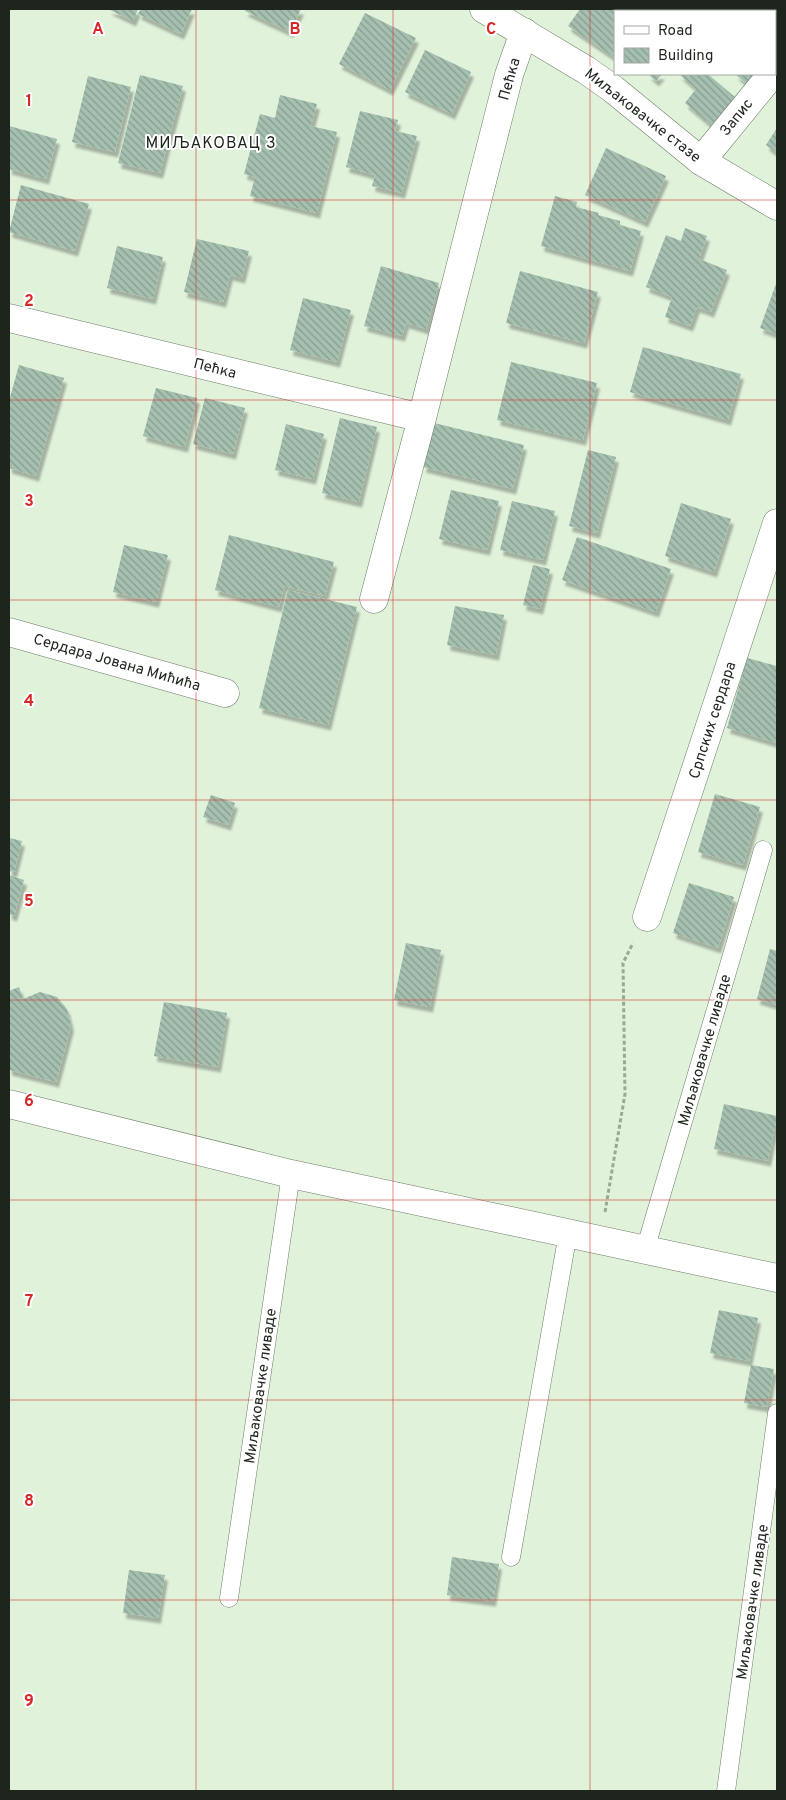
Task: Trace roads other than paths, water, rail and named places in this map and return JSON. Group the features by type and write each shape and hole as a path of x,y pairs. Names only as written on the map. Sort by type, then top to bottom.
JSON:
{"street":[{"name":"Миљаковачке стазе","path":"488,10 586,70 613,89 701,161 777,206"},
{"name":"Пећка","path":"374,599 509,75 524,32"},
{"name":"Запис","path":"701,161 771,75"},
{"name":"Пећка","path":"9,318 422,418"},
{"name":"Српских сердара","path":"647,917 777,523"},
{"name":"Сердара Јована Мићића","path":"9,632 224,693"},
{"path":"9,1104 291,1174 777,1278"}],"lane":[{"name":"Миљаковачке ливаде","path":"645,1250 763,850"},
{"name":"Миљаковачке ливаде","path":"228,1598 291,1174"},
{"path":"511,1558 568,1234"},
{"name":"Миљаковачке ливаде","path":"726,1791 777,1413"}],"district":[{"name":"МИЉАКОВАЦ 3","path":"211,142"}]}
